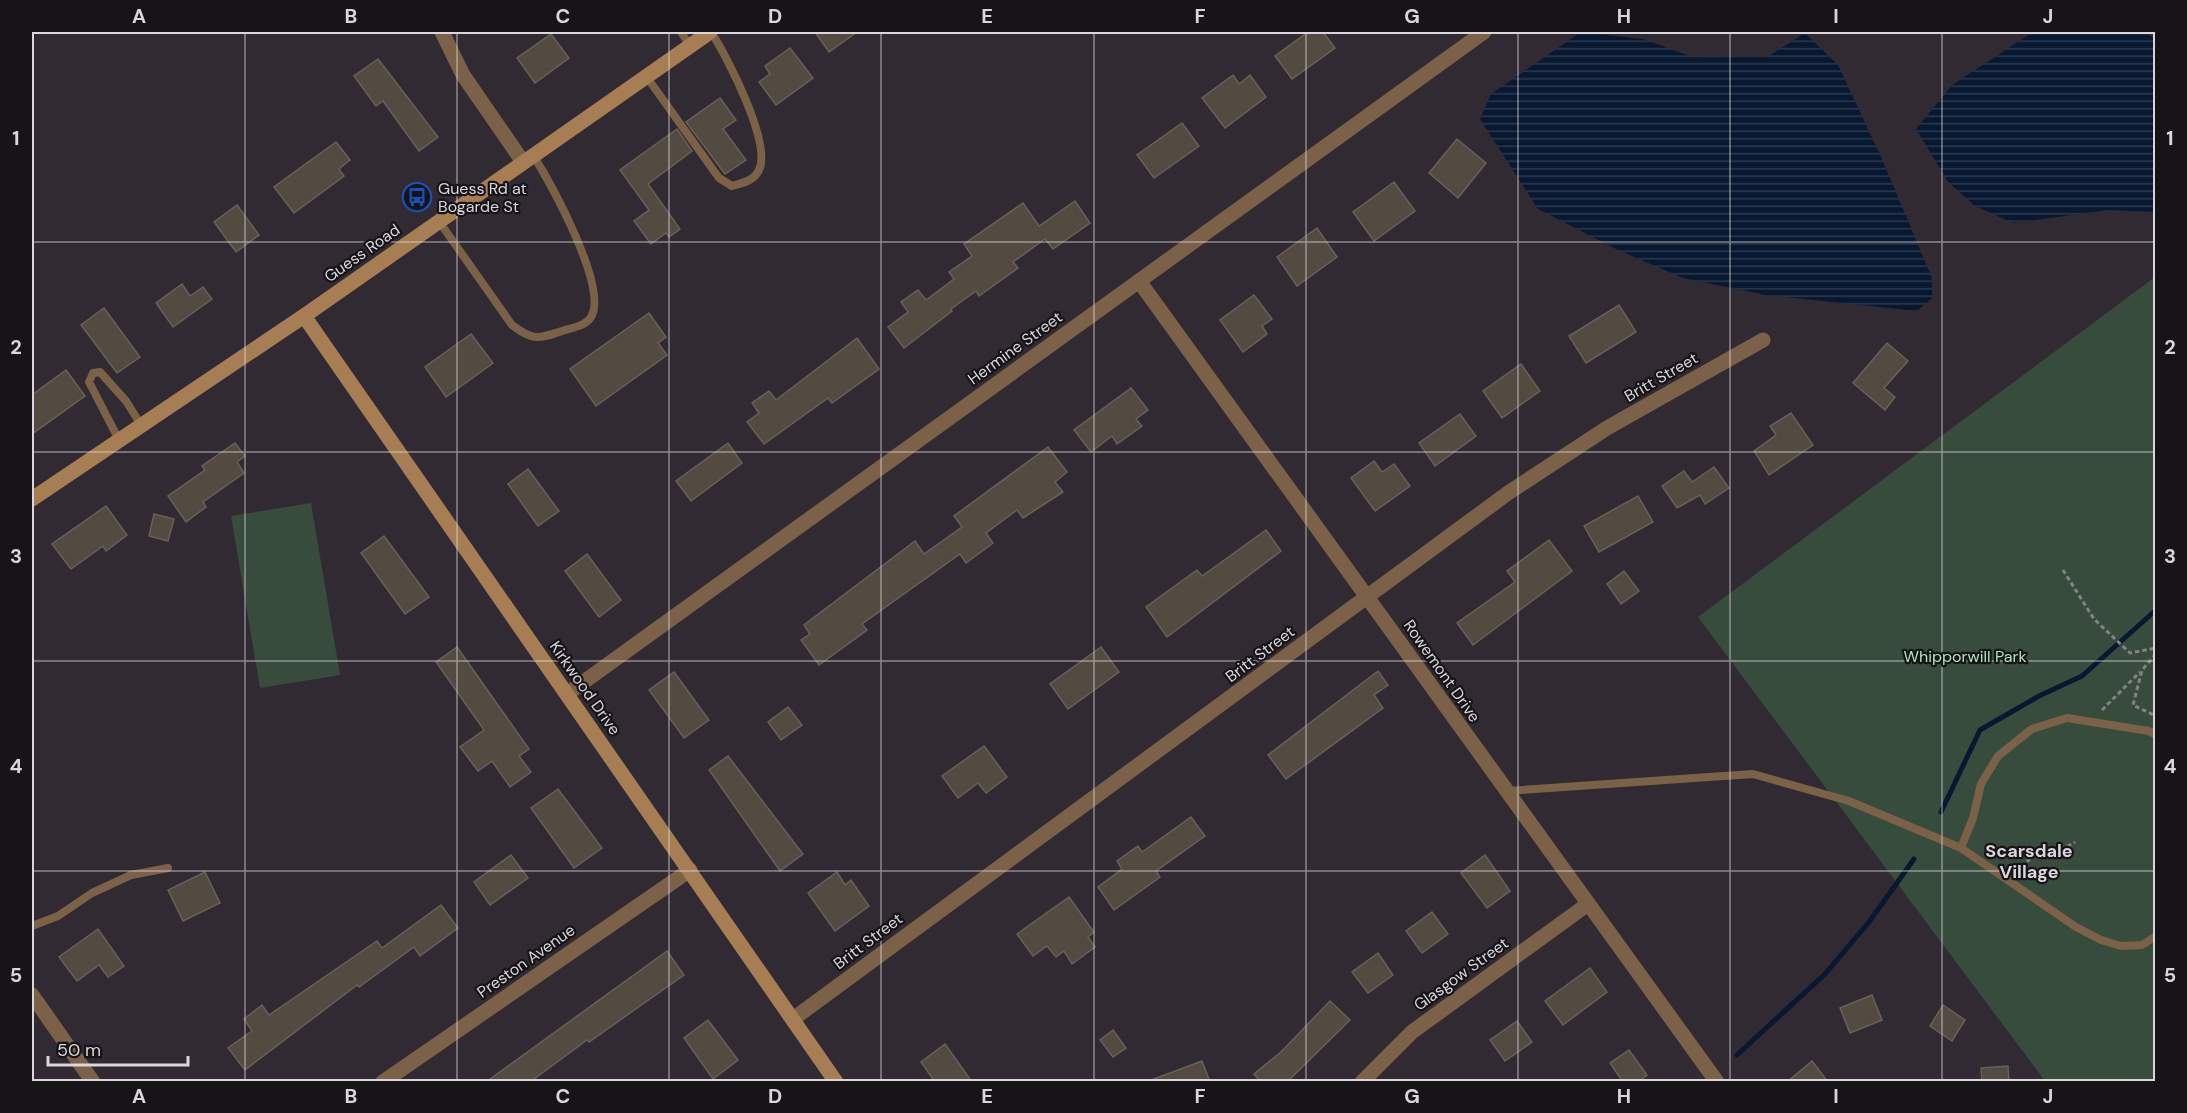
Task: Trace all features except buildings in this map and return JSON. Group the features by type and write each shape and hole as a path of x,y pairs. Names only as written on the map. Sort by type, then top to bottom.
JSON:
{"street":[{"path":"442,32 468,84 528,158"},
{"name":"Guess Road","path":"32,499 304,316 438,220 711,32"},
{"name":"Hermine Street","path":"567,694 1484,32"},
{"name":"Rowemont Drive","path":"1138,281 1717,1082"},
{"name":"Kirkwood Drive","path":"304,316 836,1082"},
{"name":"Britt Street","path":"793,1019 1508,494 1607,428 1763,340"},
{"name":"Preston Avenue","path":"383,1082 690,870"},
{"name":"Glasgow Street","path":"1362,1082 1412,1032 1588,904"},
{"path":"32,995 93,1082"}],"lane":[{"path":"681,32 690,45"},
{"path":"646,76 719,178 732,186 750,180 759,172 763,158 759,139 729,60 711,32"},
{"path":"438,220 512,326 523,334 538,339 586,323 592,317 595,304 579,244 556,194 528,158"},
{"path":"119,440 89,382 93,373 100,372 126,401 141,425"},
{"path":"1960,848 1973,818 1981,784 1998,756 2032,729 2067,718 2149,731 2156,735"},
{"path":"1505,791 1753,774 1849,801 1960,848 2076,927 2101,940 2121,946 2142,945 2156,936"},
{"path":"32,926 58,916 92,893 131,875 168,868"}],"path":[{"path":"2063,570 2094,619 2107,634 2130,653 2156,648"},
{"path":"2090,722 2156,654"},
{"path":"2142,670 2133,705 2156,716"},
{"path":"2009,881 2036,853 2061,850 2075,842"}],"green space":[{"name":"Whipporwill Park","path":"2155,277 2155,1081 2045,1081 1698,617"},
{"path":"311,503 340,675 260,688 231,516"}],"water":[{"path":"1581,32 1643,39 1690,56 1767,57 1805,33 1838,65 1882,159 1932,278 1932,298 1917,311 1766,295 1683,278 1618,250 1538,209 1480,119 1491,94"},
{"path":"2033,32 2145,32 2155,39 2155,212 2108,210 2013,223 1975,206 1948,182 1916,129 1952,85"}],"waterway":[{"path":"1941,812 1980,730 2039,696 2082,676 2156,610"},
{"path":"1737,1055 1825,974 1869,922 1914,859"}],"place":[{"name":"Guess Rd at Bogarde St","path":"417,197"}],"district":[{"name":"Scarsdale Village","path":"2029,861"}]}
